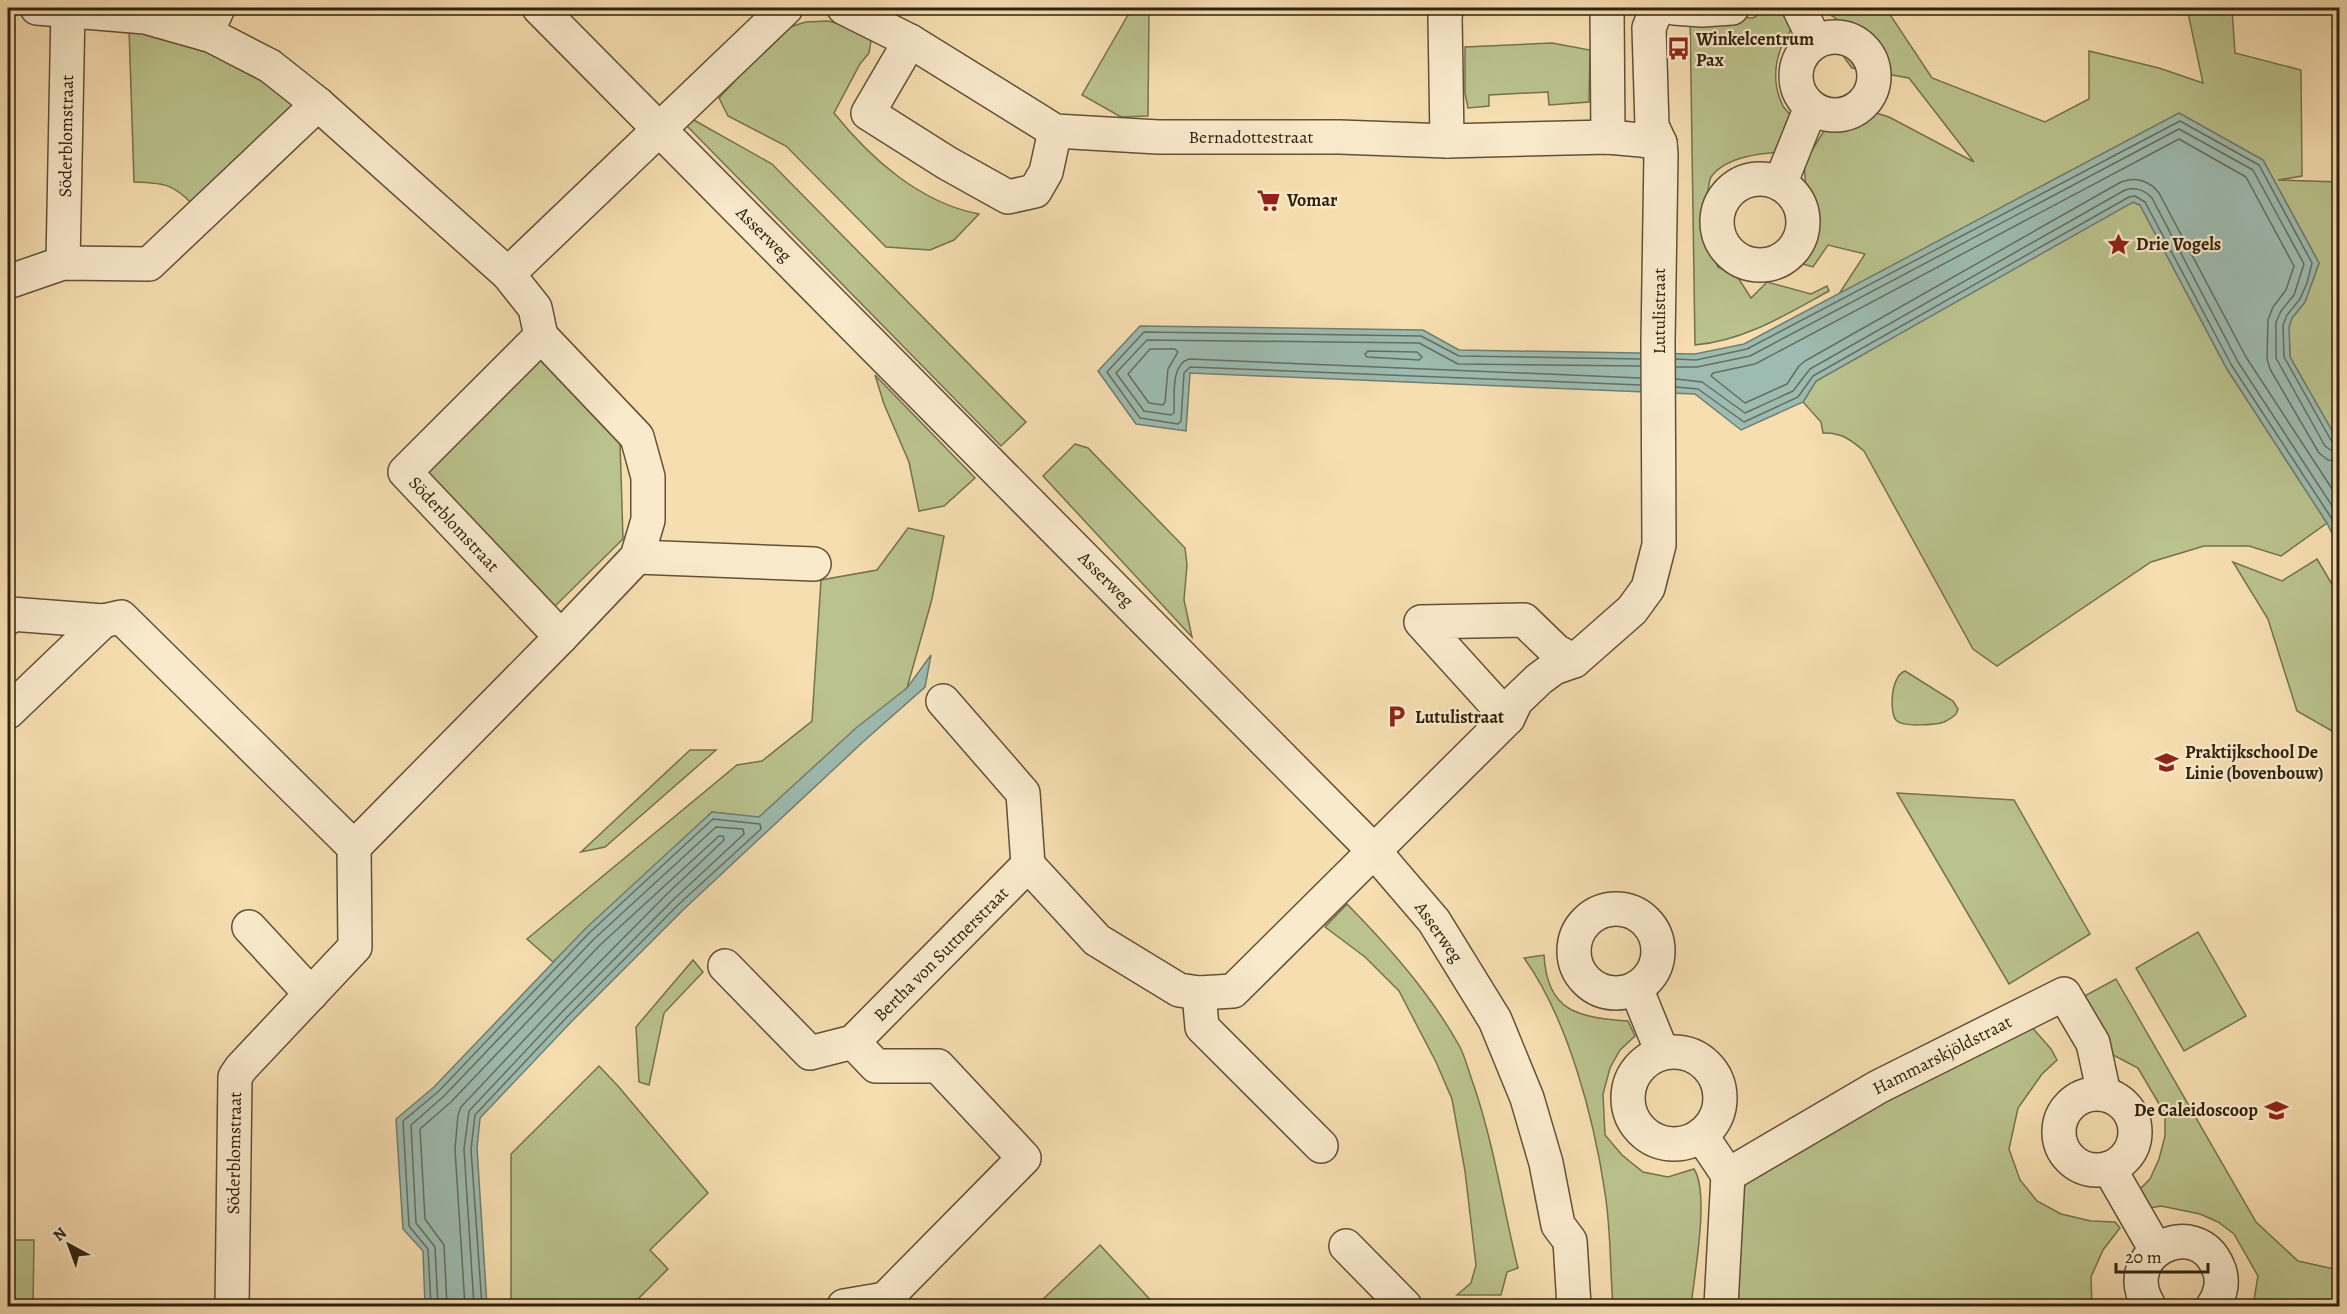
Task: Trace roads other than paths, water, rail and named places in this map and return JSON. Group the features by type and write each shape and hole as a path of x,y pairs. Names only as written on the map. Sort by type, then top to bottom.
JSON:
{"street":[{"name":"Söderblomstraat","path":"63,262 53,8 212,21 318,104 508,274 535,308 541,336 405,472 561,637"},
{"name":"Asserweg","path":"539,8 1374,851 1434,921 1495,1020 1527,1098 1546,1163 1558,1225 1570,1241 1574,1306"},
{"path":"508,274 786,8"},
{"name":"Bernadottestraat","path":"844,8 910,41 1055,131 1158,137 1340,137 1447,141 1608,137"},
{"path":"1447,8 1444,16 1447,141"},
{"path":"1609,8 1608,137 1660,143"},
{"name":"Lutulistraat","path":"1374,851 1508,718 1525,714 1565,680 1574,661 1632,610 1648,588 1659,545 1660,143 1669,123 1666,26 1657,8"},
{"path":"1674,8 1702,10 1732,8"},
{"path":"1799,8 1815,41"},
{"path":"1827,37 1839,37 1856,43 1868,56 1874,79 1871,91 1856,109 1845,114 1821,113 1802,98 1796,86 1795,73 1798,61 1815,41 1827,37"},
{"path":"910,41 868,113 937,157 1008,197 1035,191 1047,171 1055,131"},
{"path":"8,282 63,262 148,264 318,104"},
{"path":"1780,184 1811,107"},
{"path":"8,618 11,614 103,621 121,617 354,847 637,557 648,520 648,477 637,437 541,336"},
{"path":"637,557 814,564"},
{"path":"1508,718 1421,622 1524,620 1556,651 1574,661"},
{"path":"8,712 103,621"},
{"path":"943,701 1023,793 1028,865 1097,940 1179,990 1199,993 1233,991 1374,851"},
{"name":"Söderblomstraat","path":"232,1306 235,1077 355,947 354,847"},
{"name":"Bertha von Suttnerstraat","path":"853,1042 1028,865"},
{"path":"249,927 311,994"},
{"path":"725,966 810,1053 853,1042 876,1066 938,1066 1024,1158 885,1299 844,1306"},
{"path":"1636,988 1662,1052"},
{"path":"1199,993 1202,1027 1321,1146"},
{"name":"Hammarskjöldstraat","path":"1728,1175 1878,1087 2064,994 2093,1043 2104,1094"},
{"path":"1677,1051 1691,1054 1713,1071 1719,1084 1721,1098 1718,1113 1712,1125 1701,1136 1688,1142 1673,1144 1659,1142 1646,1135 1635,1124 1628,1103 1630,1081 1638,1068 1648,1058 1662,1052 1677,1051"},
{"path":"2091,1094 2104,1094 2116,1099 2132,1117 2135,1129 2134,1141 2129,1152 2120,1162 2109,1168 2091,1169 2073,1162 2065,1152 2060,1135 2062,1116 2079,1098 2091,1094"},
{"path":"1701,1136 1728,1175 1721,1306"},
{"path":"2109,1168 2156,1250"},
{"name":"Asserweg","path":"1553,1306 1550,1243 1558,1225"},
{"path":"2149,1306 2140,1285 2147,1260 2156,1250 2181,1241 2195,1244 2206,1250 2216,1260 2221,1273 2221,1287 2218,1300 2213,1306"},
{"path":"1346,1246 1404,1306"}],"water":[{"path":"2179,113 2263,160 2319,263 2305,302 2292,318 2289,327 2290,357 2339,443 2339,548 2327,523 2227,369 2140,205 2133,202 1816,381 1803,402 1741,430 1695,394 1190,373 1186,431 1136,424 1098,371 1140,326 1423,330 1459,350 1695,354 1744,344"},
{"path":"931,655 925,687 684,909 572,1021 480,1118 477,1148 487,1306 425,1306 423,1251 403,1229 396,1119 434,1087 585,929 712,812 759,817 856,728 907,688"}],"place":[{"name":"Winkelcentrum Pax","path":"1678,49"},
{"name":"Vomar","path":"1269,200"},
{"name":"Drie Vogels","path":"2118,244"},
{"name":"Lutulistraat","path":"1397,717"},
{"name":"Praktijkschool De Linie (bovenbouw)","path":"2167,762"},
{"name":"De Caleidoscoop","path":"2276,1110"}]}
